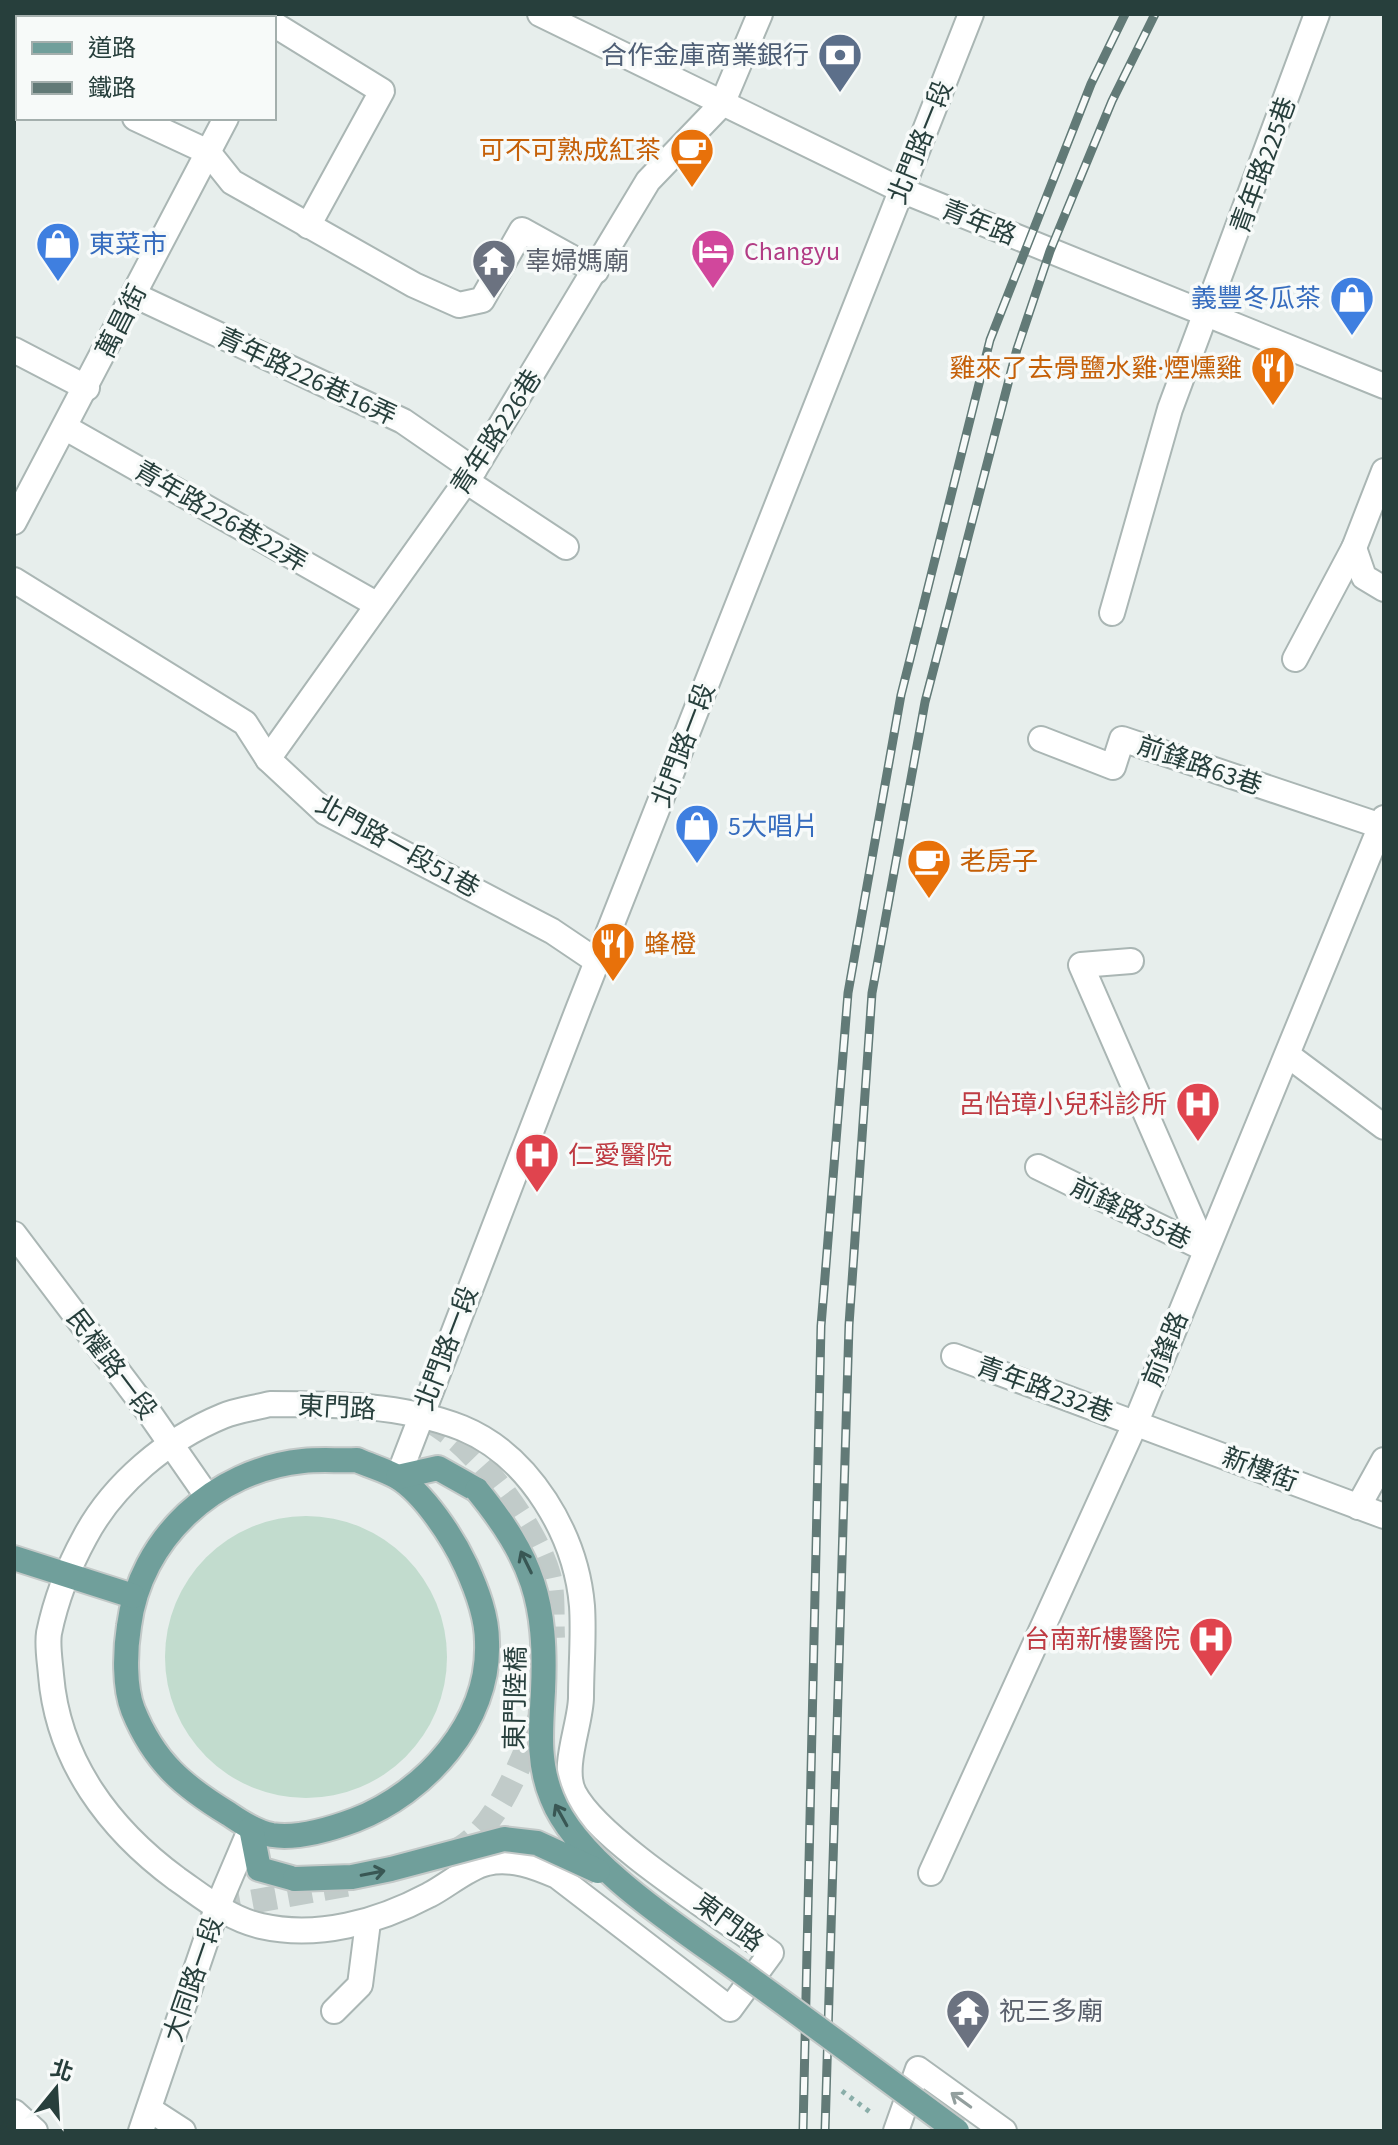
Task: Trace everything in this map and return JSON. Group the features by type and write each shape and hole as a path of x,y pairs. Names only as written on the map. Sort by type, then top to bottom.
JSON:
{"main road":[{"path":"357,1460 398,1477 455,1541 477,1590 487,1642 483,1678 476,1702 437,1767 379,1811 341,1825 298,1834 273,1835 251,1828 171,1774 152,1748 131,1708 126,1648 133,1596 163,1537 207,1496 259,1471 302,1461 357,1460"},
{"name":"東門陸橋","path":"398,1477 438,1468 477,1490 513,1537 533,1577 545,1646 540,1751 552,1801 568,1829 633,1892"},
{"path":"14,1558 133,1596"},
{"name":"東門陸橋","path":"251,1828 259,1869 295,1879 378,1872 504,1839 537,1843 571,1856 633,1892 957,2131"}],"street":[{"name":"青年路","path":"540,14 901,190 1384,386"},
{"path":"722,104 760,14"},
{"name":"北門路一段","path":"398,1477 971,14"},
{"name":"青年路225巷","path":"1112,613 1170,409 1317,14"},
{"path":"277,22 382,91 308,226"},
{"name":"青年路226巷","path":"268,759 470,476 648,181 722,104"},
{"path":"139,120 208,152 232,182 308,226 414,285 459,305 482,300 522,230 596,271"},
{"name":"萬昌街","path":"14,522 225,120"},
{"name":"青年路226巷16弄","path":"134,295 403,421 470,476 566,547"},
{"path":"14,350 87,388"},
{"name":"青年路226巷22弄","path":"66,428 376,604"},
{"path":"1295,659 1354,548 1384,471"},
{"path":"1354,548 1364,577 1384,589"},
{"name":"北門路一段51巷","path":"14,580 245,723 268,759 325,812 552,931 598,962"},
{"name":"前鋒路63巷","path":"1041,739 1113,767 1122,739 1382,822"},
{"name":"前鋒路","path":"931,1873 1136,1422 1205,1249 1289,1056 1382,822"},
{"name":"前鋒路35巷","path":"1131,961 1081,965 1205,1249"},
{"path":"1289,1056 1384,1127"},
{"name":"前鋒路35巷","path":"1038,1167 1205,1249"},
{"name":"民權路一段","path":"14,1234 172,1444 207,1496"},
{"name":"青年路232巷","path":"954,1356 1136,1422"},
{"name":"東門路","path":"270,1404 347,1404 420,1416 464,1429 502,1454 545,1496 567,1544 582,1604 581,1704 572,1742 572,1791 602,1830 771,1953 730,2009 557,1876 526,1863 487,1863 427,1896 368,1922 304,1932 258,1926 217,1908 157,1864 102,1809 63,1740 52,1689 48,1636 65,1574 96,1517 134,1474 172,1444 224,1415 270,1404"},
{"name":"新樓街","path":"1136,1422 1384,1516"},
{"path":"1358,1507 1384,1460"},
{"name":"大同路一段","path":"145,2120 217,1908 251,1828"},
{"path":"334,2011 360,1985 368,1922"},
{"path":"896,2131 918,2069 1004,2131"},
{"path":"14,2112 35,2131"},
{"path":"145,2120 183,2131"}],"green space":[{"path":"306,1516 334,1519 360,1527 406,1557 436,1603 444,1629 447,1657 444,1685 436,1711 406,1757 360,1787 334,1795 306,1798 278,1795 252,1787 206,1757 176,1711 168,1685 165,1657 168,1629 176,1603 206,1557 252,1527 278,1519"}],"tunnel":[{"path":"428,1420 483,1466 531,1533 551,1582 553,1638"},
{"path":"452,1852 468,1843 495,1811 542,1712"},
{"path":"217,1908 356,1883"}],"railway":[{"path":"803,2131 821,1326 848,993 901,695 990,340 1091,84 1125,14"},
{"path":"825,2131 849,1325 872,993 925,702 1017,349 1050,251 1112,101 1155,14"}],"place":[{"name":"合作金庫商業銀行","path":"840,94"},
{"name":"可不可熟成紅茶","path":"692,189"},
{"name":"東菜市","path":"58,283"},
{"name":"Changyu","path":"713,290"},
{"name":"辜婦媽廟","path":"494,300"},
{"name":"義豐冬瓜茶","path":"1352,337"},
{"name":"雞來了去骨鹽水雞·煙燻雞","path":"1273,407"},
{"name":"5大唱片","path":"697,865"},
{"name":"老房子","path":"929,900"},
{"name":"蜂橙","path":"613,983"},
{"name":"呂怡璋小兒科診所","path":"1198,1143"},
{"name":"仁愛醫院","path":"537,1194"},
{"name":"台南新樓醫院","path":"1211,1678"},
{"name":"祝三多廟","path":"968,2050"}]}
